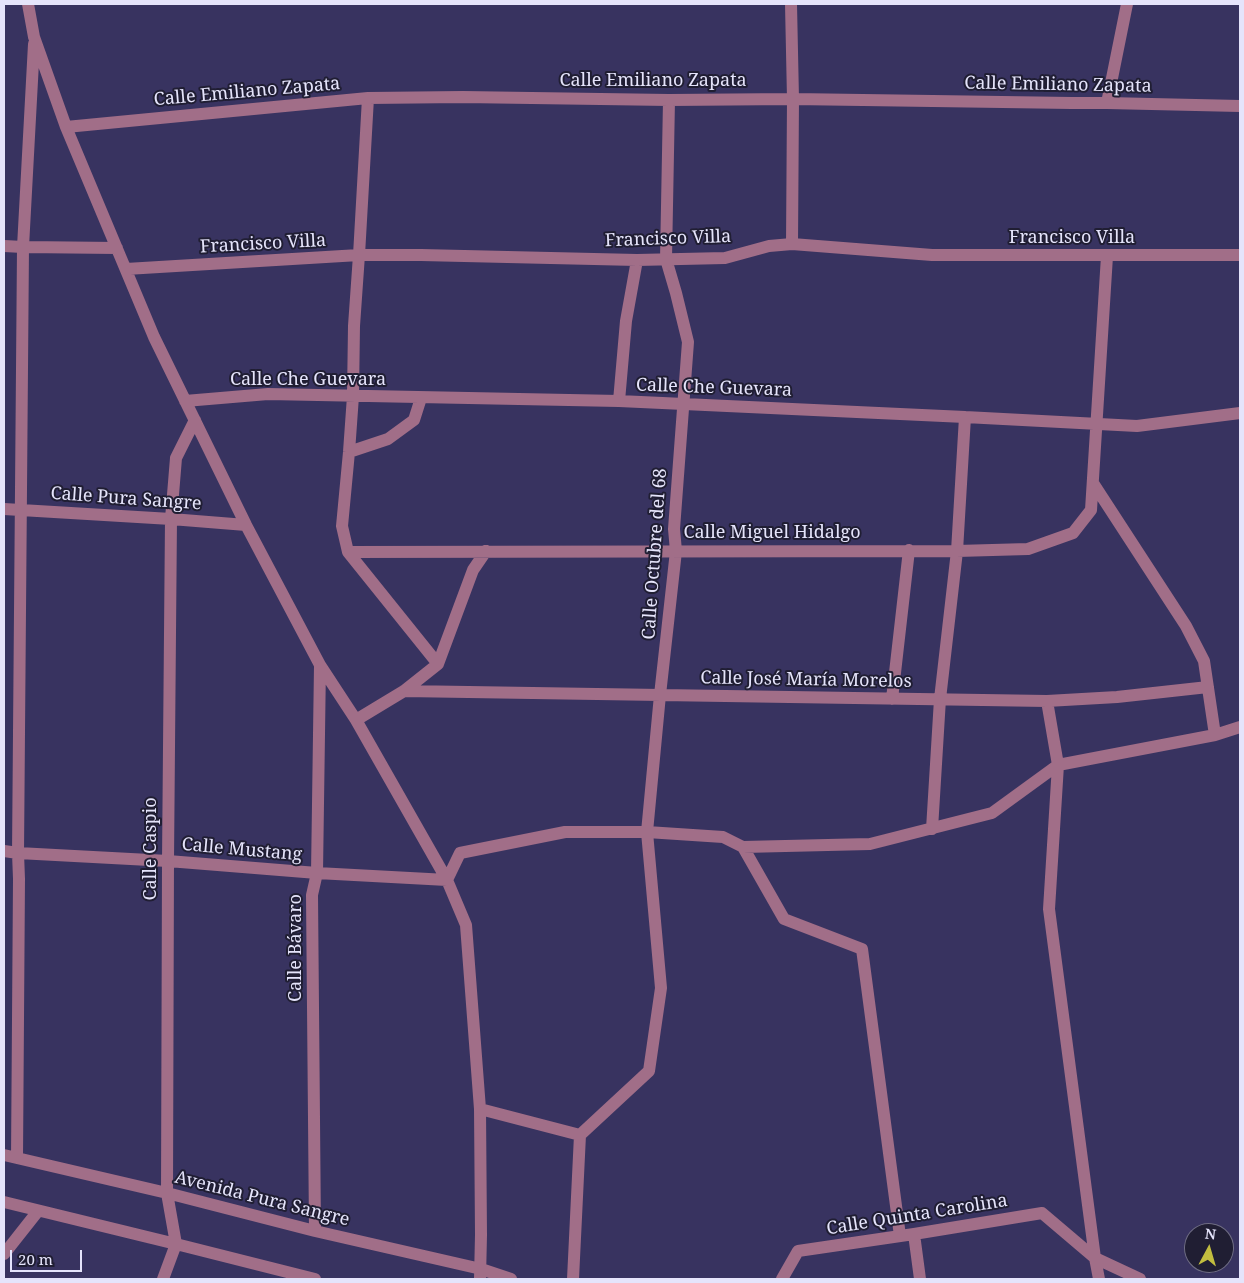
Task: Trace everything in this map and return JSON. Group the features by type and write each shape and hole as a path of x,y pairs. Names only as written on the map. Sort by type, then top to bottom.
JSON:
{"street":[{"path":"26,4 34,37 66,127 154,337 246,525 320,665 356,720 447,880 466,925 480,1109 480,1274"},
{"path":"791,4 794,99 792,244"},
{"path":"1107,103 1128,4"},
{"path":"17,1158 22,247 34,37"},
{"path":"368,98 354,326 350,452 342,526 348,552 438,664"},
{"name":"Calle Emiliano Zapata","path":"66,127 368,98 794,99 1240,106"},
{"name":"Calle Octubre del 68","path":"580,1135 649,1071 660,988 647,832 676,551 674,528 688,342 666,259 669,100"},
{"name":"Francisco Villa","path":"126,269 359,256 422,255 637,260 725,258 769,246 792,244 932,255 1240,255"},
{"path":"4,246 117,248"},
{"path":"1107,256 1092,483 1186,626 1204,661 1214,735"},
{"path":"619,401 626,321 637,260"},
{"name":"Calle Che Guevara","path":"185,401 268,394 619,401 1136,426 1240,413"},
{"path":"350,452 388,439 414,420 421,398"},
{"path":"932,828 940,699 957,551 965,417"},
{"name":"Calle Caspio","path":"164,1279 176,1244 167,1193 171,519 176,458 195,420"},
{"name":"Calle Miguel Hidalgo","path":"348,552 957,551 1028,549 1073,534 1091,510 1092,483"},
{"name":"Calle Pura Sangre","path":"4,509 246,525"},
{"path":"892,699 909,550"},
{"path":"356,720 404,691 438,664 473,570 486,551"},
{"name":"Calle Bávaro","path":"315,1231 312,895 316,873 320,665"},
{"name":"Calle José María Morelos","path":"404,691 1047,701 1118,697 1208,687"},
{"path":"1047,701 1058,766 1049,909 1099,1279"},
{"path":"447,880 460,853 565,832 647,832 724,837 743,847 870,844 992,813 1058,766 1214,735 1240,727"},
{"path":"743,847 784,919 862,950 900,1236"},
{"name":"Calle Mustang","path":"4,851 168,861 316,873 447,880"},
{"path":"480,1109 580,1135 573,1279"},
{"name":"Avenida Pura Sangre","path":"4,1155 167,1193 480,1274 511,1279"},
{"path":"4,1202 315,1279"},
{"path":"4,1254 38,1211"},
{"name":"Calle Quinta Carolina","path":"782,1279 798,1252 1042,1213 1095,1258"},
{"path":"914,1234 920,1279"},
{"path":"1095,1258 1140,1279"}]}
